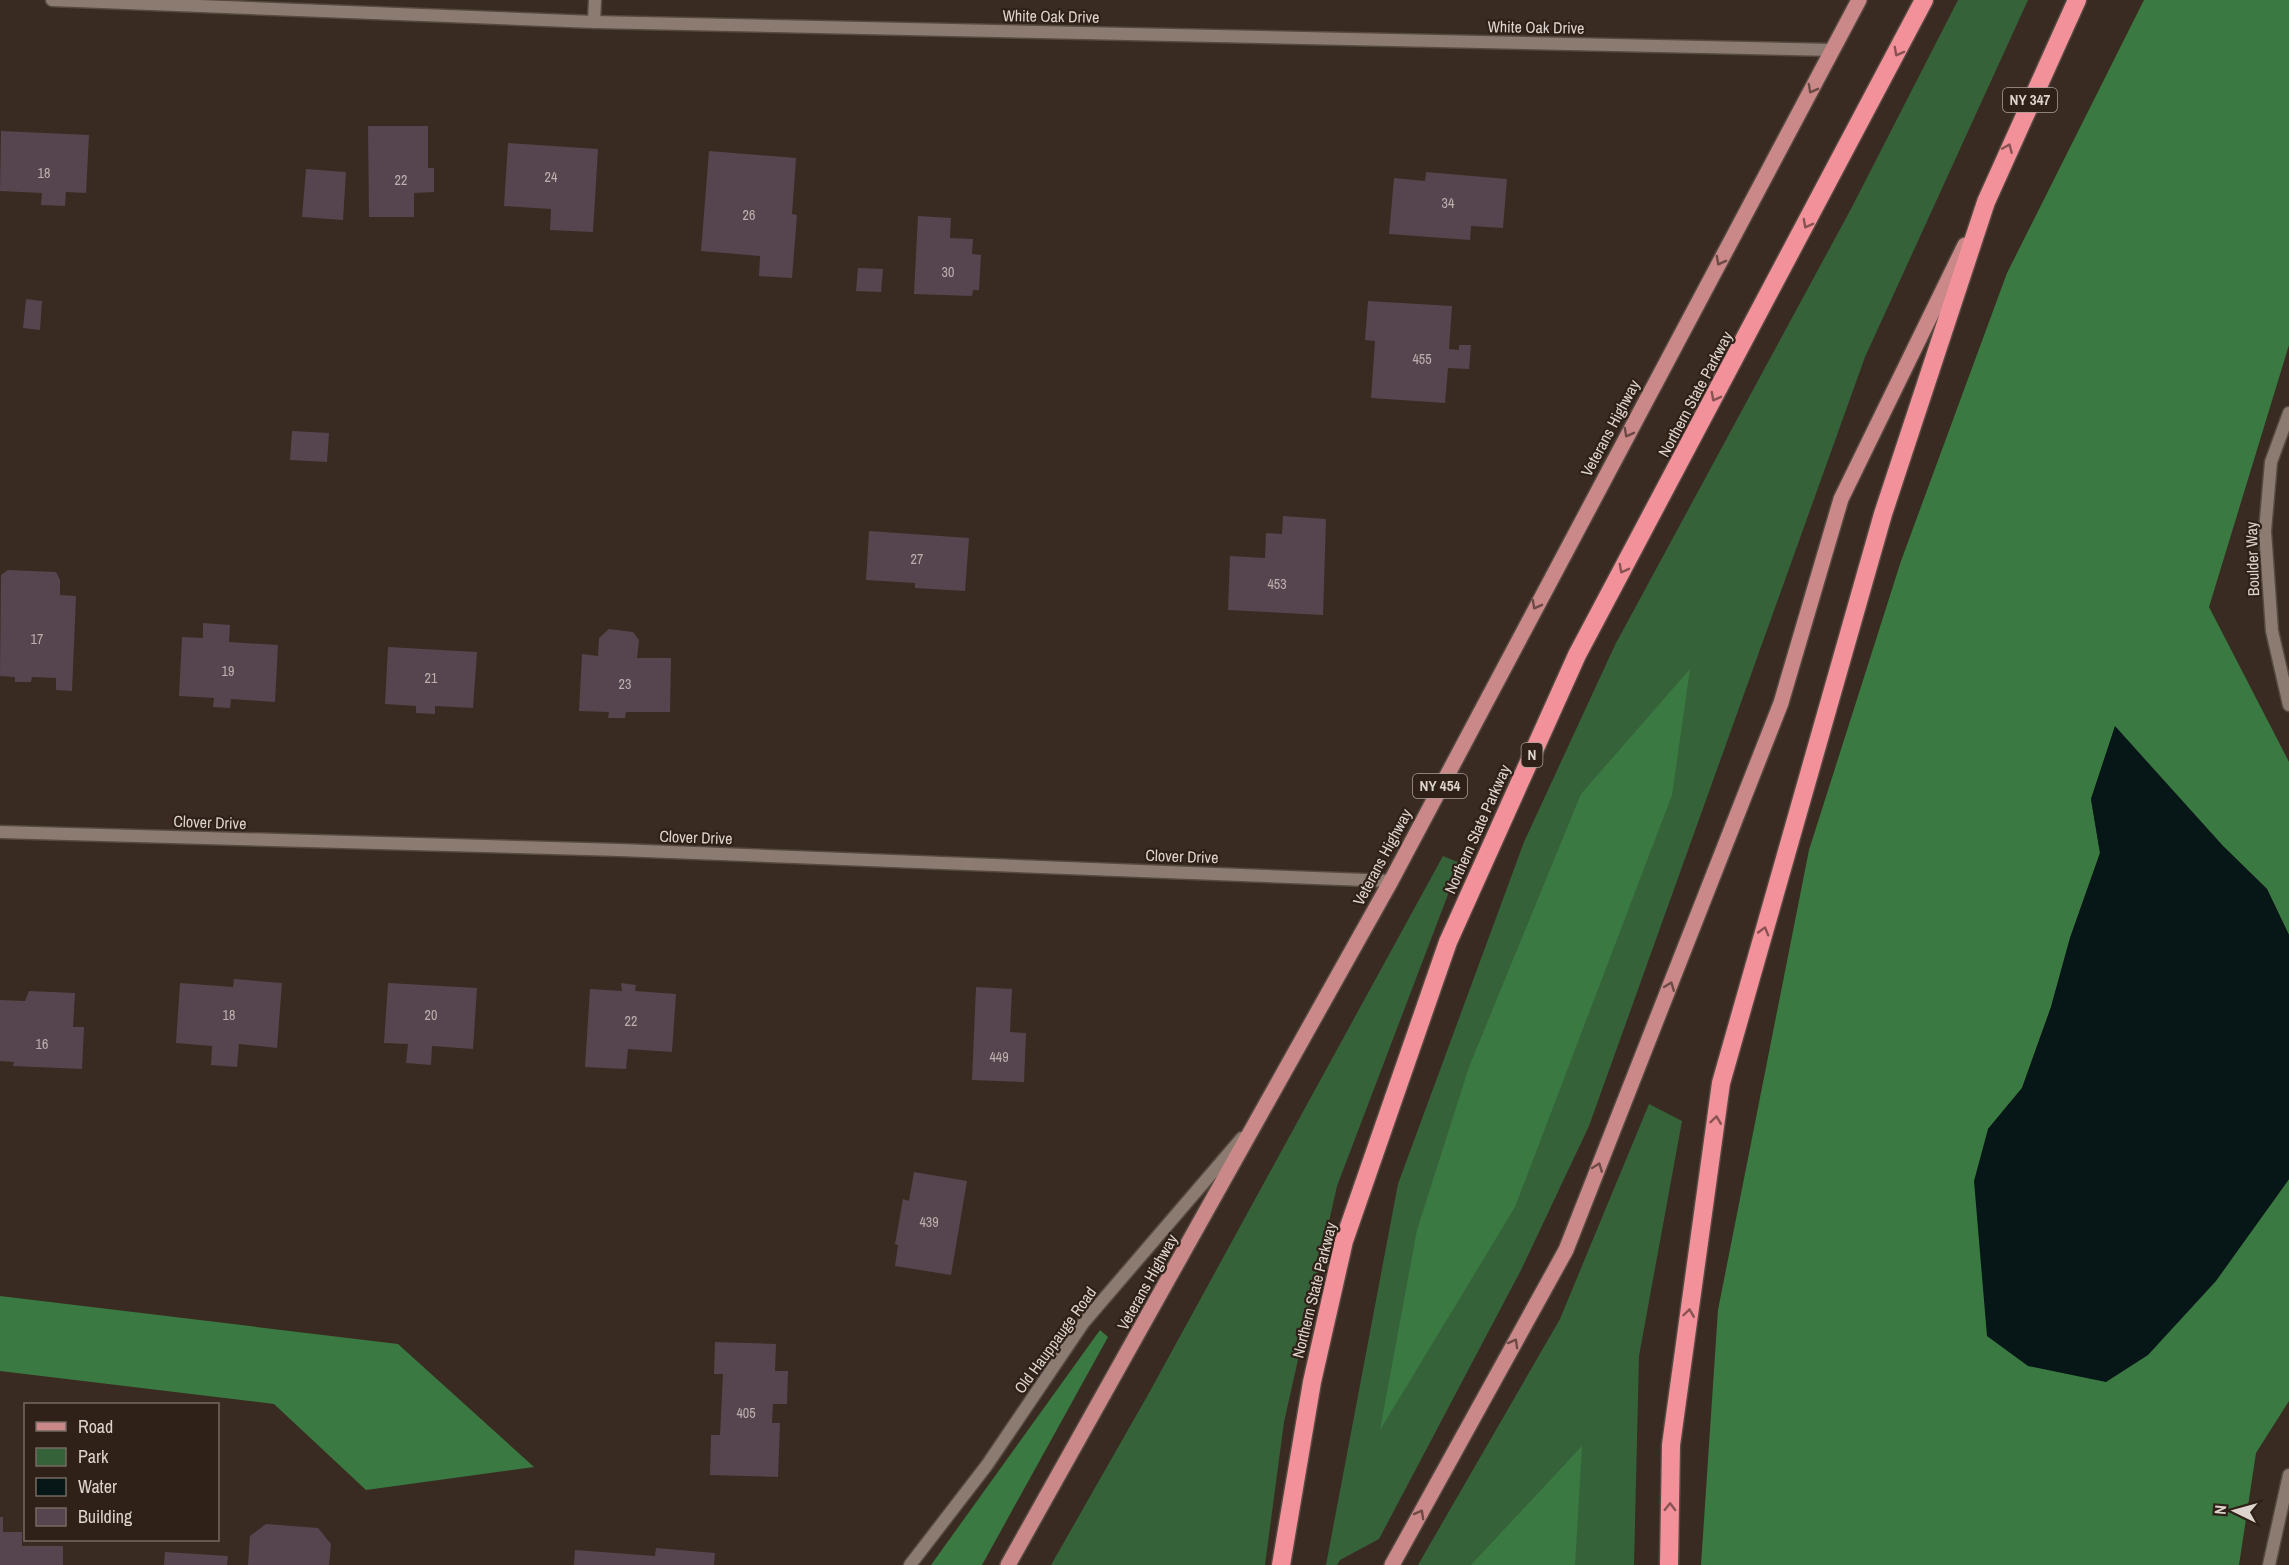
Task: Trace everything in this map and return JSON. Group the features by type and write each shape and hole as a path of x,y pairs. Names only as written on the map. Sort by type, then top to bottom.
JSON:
{"highway":[{"name":"Northern State Parkway","path":"1281,1565 1312,1382 1344,1241 1448,942 1577,655 1924,0"},
{"name":"NY 347","path":"1986,202 2077,0"},
{"path":"1670,1565 1671,1445 1721,1083 1883,513 1986,202"}],"main road":[{"name":"Veterans Highway","path":"1008,1565 1390,881 1859,0"},
{"path":"1392,1565 1566,1250 1781,703 1842,499 1986,202"}],"street":[{"name":"White Oak Drive","path":"52,0 594,22 1833,50"},
{"path":"594,22 595,0"},
{"name":"Boulder Way","path":"2289,413 2271,462 2265,531 2272,631 2289,705"},
{"name":"Clover Drive","path":"0,832 620,850 1390,881"},
{"name":"Old Hauppauge Road","path":"910,1565 987,1466 1084,1322 1260,1117"},
{"path":"2269,1565 2289,1475"}],"green space":[{"path":"1958,0 2028,0 1865,357 1589,1126 1521,1270 1379,1539 1340,1560 1337,1565 1326,1565 1398,1184 1524,842 1615,645 1852,207"},
{"path":"2144,0 2289,0 2289,345 2209,607 2289,762 2289,935 2267,889 2223,846 2115,727 2091,799 2100,853 2070,938 2051,1007 2022,1088 1988,1129 2215,1281 2289,1179 2289,1401 2256,1453 2239,1565 1701,1565 1718,1310 1809,850 1901,561 2007,273"},
{"path":"1690,669 1672,795 1515,1207 1380,1430 1417,1230 1469,1067 1581,794"},
{"path":"1443,856 1460,863 1337,1186 1284,1422 1265,1565 1051,1565 1149,1393"},
{"path":"1649,1104 1682,1121 1639,1356 1634,1565 1418,1565 1560,1319"},
{"path":"0,1296 398,1344 534,1467 366,1490 274,1404 0,1371"},
{"path":"1100,1330 1108,1337 982,1565 931,1565"},
{"path":"1582,1446 1575,1565 1471,1565"}],"water":[{"path":"2115,726 2223,846 2267,889 2289,935 2289,1179 2216,1281 2148,1355 2106,1382 2028,1366 1987,1336 1974,1181 1988,1129 2022,1088 2051,1007 2070,938 2100,853 2091,799"}],"building":[{"path":"368,126 428,126 428,168 434,168 434,192 414,193 414,217 369,217"},
{"path":"1,131 89,135 86,193 66,192 65,206 41,205 42,193 0,191"},
{"path":"508,143 598,149 593,232 550,230 551,209 504,206"},
{"path":"709,151 796,158 792,214 797,215 792,278 759,276 760,256 701,251"},
{"path":"306,169 346,172 343,220 302,217"},
{"path":"1426,172 1507,179 1503,228 1471,226 1470,240 1389,234 1394,178 1425,181"},
{"path":"918,216 951,218 950,238 973,239 972,254 981,255 979,290 973,290 972,296 914,294"},
{"path":"858,268 883,269 881,292 856,291"},
{"path":"26,299 42,301 40,330 23,328"},
{"path":"1368,301 1452,306 1449,349 1459,350 1459,345 1471,345 1469,369 1448,368 1445,403 1371,398 1375,341 1365,340"},
{"path":"292,431 329,433 327,462 290,460"},
{"path":"1283,516 1326,519 1323,615 1228,610 1230,556 1265,558 1266,533 1282,534"},
{"path":"869,531 969,538 965,591 915,588 915,583 866,580"},
{"path":"8,570 56,572 60,580 60,595 76,596 72,691 56,690 56,678 32,677 31,682 15,682 15,677 0,676 1,575"},
{"path":"203,623 230,625 229,642 278,645 275,702 231,699 230,708 213,707 214,698 179,696 182,637 203,638"},
{"path":"609,629 633,632 639,640 637,658 671,658 670,712 626,712 625,718 608,718 609,712 579,711 582,654 598,656 599,638"},
{"path":"388,647 477,652 473,708 435,706 435,714 416,713 416,706 385,704"},
{"path":"234,979 282,983 277,1048 239,1044 237,1067 211,1065 212,1046 176,1043 180,983 233,987"},
{"path":"388,983 477,988 473,1049 432,1046 431,1065 406,1063 408,1044 384,1043"},
{"path":"621,983 636,985 635,991 676,994 672,1052 628,1049 626,1069 585,1067 590,989 622,991"},
{"path":"976,987 1012,989 1010,1032 1026,1033 1024,1082 972,1080"},
{"path":"29,991 75,993 73,1027 84,1027 82,1069 13,1066 14,1062 0,1061 0,1000 25,1001"},
{"path":"914,1172 967,1181 951,1275 895,1266 898,1245 895,1244 903,1199 909,1201"},
{"path":"715,1342 776,1344 775,1371 788,1371 787,1404 773,1404 772,1423 780,1423 778,1477 710,1475 711,1435 720,1435 723,1374 714,1374"},
{"path":"0,1517 3,1517 3,1532 22,1532 22,1546 63,1546 63,1565 0,1565"},
{"path":"266,1524 318,1528 331,1544 329,1565 248,1565 250,1536"},
{"path":"656,1548 715,1553 714,1565 574,1565 575,1550 655,1556"},
{"path":"165,1552 228,1556 227,1565 164,1565"}]}
